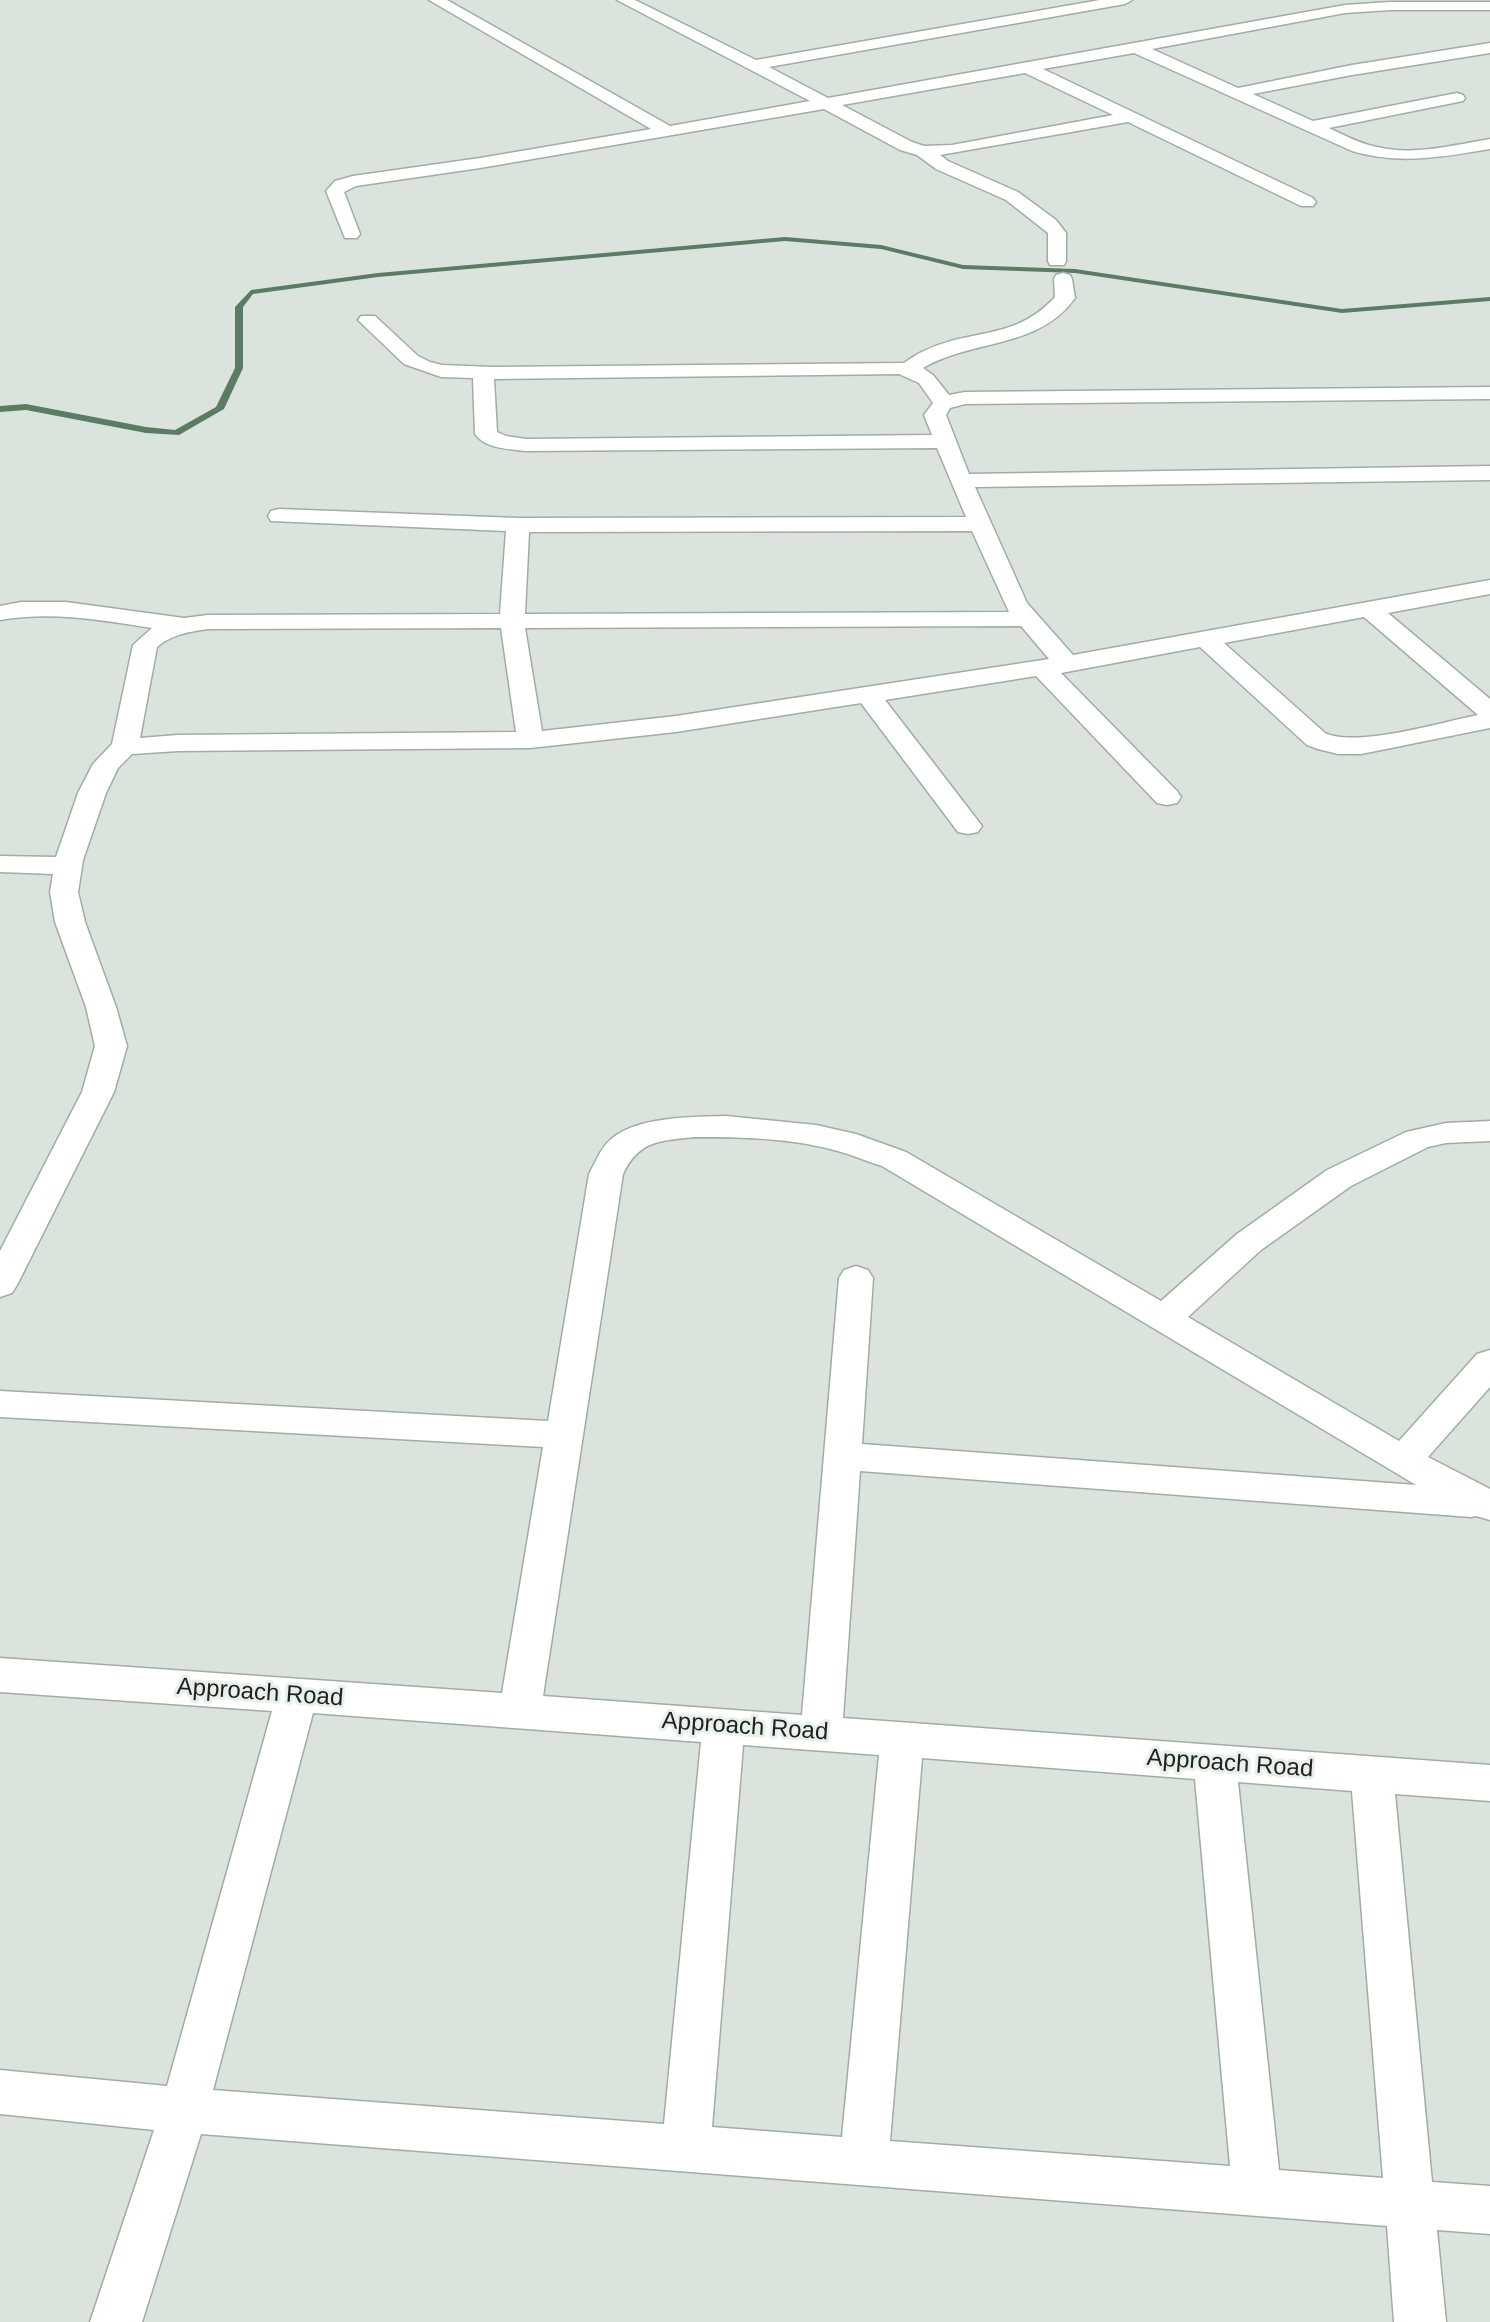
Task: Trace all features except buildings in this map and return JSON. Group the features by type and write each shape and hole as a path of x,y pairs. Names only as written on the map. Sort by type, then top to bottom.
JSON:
{"street":[{"path":"436,0 667,131"},
{"path":"624,0 754,65 906,146 923,151 952,150 1129,117"},
{"path":"754,65 1125,0"},
{"path":"351,234 335,190 341,185 1028,68 1345,9 1390,6 1490,6"},
{"path":"1136,48 1382,155 1413,156 1490,144"},
{"path":"1235,93 1352,70 1490,48"},
{"path":"1028,68 1307,202"},
{"path":"1312,126 1457,98"},
{"path":"908,369 931,355 945,350 1022,331 1054,310 1065,298 1057,233 1050,224 1012,196 947,168 923,151"},
{"path":"368,320 411,360 441,371 483,373 908,369 926,377 943,403"},
{"path":"483,373 486,434 502,442 526,445 945,441"},
{"path":"1167,797 1054,666 1028,619 1016,605 935,416 943,403 965,398 1490,393"},
{"path":"961,481 1490,473"},
{"path":"279,516 519,525 980,524"},
{"path":"519,525 512,621 530,740"},
{"path":"0,1285 98,1092 111,1046 101,1007 70,922 64,892 69,866 92,793 106,764 125,747 178,742 530,740 676,724 1054,666 1490,587"},
{"path":"0,612 63,608 182,625"},
{"path":"1369,609 1490,712"},
{"path":"125,747 145,645 156,633 182,625 208,622 1028,619"},
{"path":"1205,639 1316,739 1328,745 1341,748 1361,746 1490,720"},
{"path":"868,695 968,826"},
{"path":"0,864 69,866"},
{"path":"520,1711 606,1174 622,1147 652,1131 688,1126 783,1131 838,1140 894,1159 1166,1318 1403,1461 1487,1505"},
{"path":"1166,1318 1249,1242 1339,1178 1418,1139 1446,1133 1490,1131"},
{"path":"821,1733 856,1278"},
{"path":"1403,1461 1490,1363"},
{"path":"0,1404 564,1435"},
{"path":"843,1456 1487,1505"},
{"name":"Approach Road","path":"0,1675 1490,1783"},
{"path":"116,2322 184,2110 297,1695"},
{"path":"686,2148 724,1726"},
{"path":"864,2163 902,1739"},
{"path":"1215,1763 1257,2193"},
{"path":"1372,1774 1420,2322"},
{"path":"0,2092 184,2110 1490,2210"}],"waterway":[{"path":"0,409 26,407 146,430 176,433 220,409 239,368 239,307 251,292 378,275 785,239 881,247 963,267 1075,271 1342,311 1490,299"}]}
